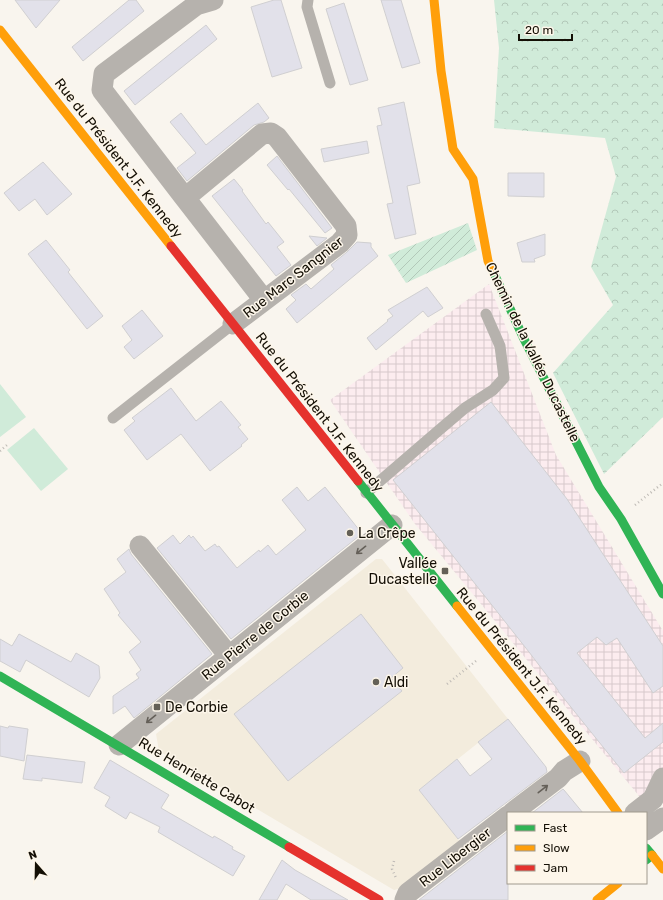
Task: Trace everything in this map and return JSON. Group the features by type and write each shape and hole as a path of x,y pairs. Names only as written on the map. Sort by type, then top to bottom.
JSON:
{"street":[{"path":"210,0 196,5 104,74 102,90 264,300"},
{"name":"Chemin de la Vallée Ducastelle","path":"434,0 441,71 452,149 473,179 488,261 523,337 599,487 621,519 663,594"},
{"name":"Rue du Président J.F. Kennedy","path":"0,30 490,650 580,761 617,812"},
{"name":"Rue Marc Sangnier","path":"185,198 262,134 271,133 277,137 346,226 347,235 340,243 233,324"},
{"name":"Rue Pierre de Corbie","path":"119,745 392,525"},
{"path":"140,546 229,656"},
{"name":"Rue Henriette Cabot","path":"0,676 379,900"},
{"path":"513,812 558,778 564,771 580,761"},
{"path":"636,812 653,799 663,778"},
{"name":"Rue Libergier","path":"405,900 408,893 507,817"},
{"path":"647,829 663,818"},
{"path":"648,854 663,869"},
{"path":"597,900 617,884"}],"lane":[{"path":"308,0 307,7 330,83"},
{"path":"366,493 465,408 493,390 504,378 500,346 486,314"},
{"path":"113,418 233,324"}],"path":[{"path":"0,451 7,445"},
{"path":"621,519 639,501 663,483"},
{"path":"447,684 490,650"}],"shaded area":[{"path":"489,284 556,455 663,631 663,795 658,806 639,796 415,524 330,400"},
{"path":"376,559 382,559 508,719 419,790 460,842 401,888 394,890 159,751 156,734"}],"green space":[{"path":"494,0 663,0 663,417 604,474 553,373 613,305 591,267 616,177 605,138 494,128 499,48"},
{"path":"468,223 477,250 406,283 388,255"},
{"path":"0,384 26,417 0,437"},
{"path":"34,428 68,469 41,491 7,450"}],"building":[{"path":"15,0 60,0 36,28"},
{"path":"129,0 136,0 144,11 83,61 72,47"},
{"path":"274,0 281,0 302,68 272,77 251,7"},
{"path":"381,0 401,0 420,63 402,68"},
{"path":"344,3 368,80 350,85 326,9"},
{"path":"206,25 217,39 135,105 124,91"},
{"path":"404,102 420,183 407,186 416,234 395,239 387,204 393,203 377,126 382,125 378,108"},
{"path":"258,103 269,118 264,122 254,125 187,181 177,168 196,153 170,122 181,113 206,145"},
{"path":"367,141 369,153 324,162 321,149"},
{"path":"277,156 332,228 325,233 267,165"},
{"path":"43,162 72,194 47,215 35,199 19,211 4,193"},
{"path":"508,173 544,173 544,197 508,196"},
{"path":"234,179 266,224 268,222 284,242 277,247 291,265 276,276 212,196"},
{"path":"545,234 545,255 534,259 535,262 522,262 517,243"},
{"path":"309,236 327,238 317,246"},
{"path":"46,240 70,270 68,272 103,316 87,329 28,254"},
{"path":"357,242 371,243 371,247 378,256 297,323 286,309 296,300 291,295 306,284 311,289 334,269 331,265"},
{"path":"427,287 443,308 428,317 423,311 376,350 367,338 393,316 388,310"},
{"path":"142,310 163,336 134,359 124,347 132,340 122,326"},
{"path":"171,388 196,421 221,401 241,425 238,427 248,439 241,445 242,446 210,471 181,434 147,460 124,430 135,421 132,418"},
{"path":"491,402 567,499 663,646 663,686 653,693 617,638 606,645 597,637 577,653 645,738 663,723 663,742 624,773 393,480"},
{"path":"297,487 308,501 325,487 360,531 359,536 231,639 157,548 173,535 180,544 189,535 191,538 193,536 205,551 215,544 217,547 219,546 237,568 259,550 260,552 268,545 276,555 306,530 282,500"},
{"path":"129,549 131,554 212,654 134,718 125,706 113,714 113,696 139,678 136,674 141,670 129,652 141,642 118,615 120,613 104,589 126,572 117,559"},
{"path":"361,614 403,668 391,678 402,691 288,781 234,714"},
{"path":"19,634 71,662 76,653 99,666 100,678 89,697 26,660 20,672 0,661 0,639 12,646"},
{"path":"508,719 546,767 547,772 458,839 419,790 457,759 470,776 492,759 478,742"},
{"path":"0,726 28,729 24,761 0,756"},
{"path":"27,755 85,762 82,783 42,778 42,781 23,779"},
{"path":"110,760 169,795 161,808 213,838 214,836 223,841 233,847 232,849 245,856 233,876 158,832 160,827 130,812 126,819 105,806 110,797 94,788"},
{"path":"563,789 582,812 533,812"},
{"path":"507,832 508,900 419,900"},
{"path":"282,860 295,870 348,900 311,900 286,884 277,900 259,900"}],"traffic: fast":[{"path":"492,269 523,337 599,487 621,519 663,594"},
{"path":"358,481 457,606"},
{"path":"0,676 289,847"},
{"path":"647,849 652,855 647,859"}],"traffic: slow":[{"path":"434,0 441,71 453,149 473,179 488,261 492,269"},
{"path":"0,30 171,246"},
{"path":"457,606 580,761 617,812"},
{"path":"652,855 663,869"},
{"path":"597,900 617,884"}],"traffic: jam":[{"path":"171,246 358,481"},
{"path":"289,847 379,900"}],"place":[{"name":"La Crêpe","path":"350,533"},
{"name":"Vallée Ducastelle","path":"445,571"},
{"name":"Aldi","path":"376,682"},
{"name":"De Corbie","path":"157,707"}]}
